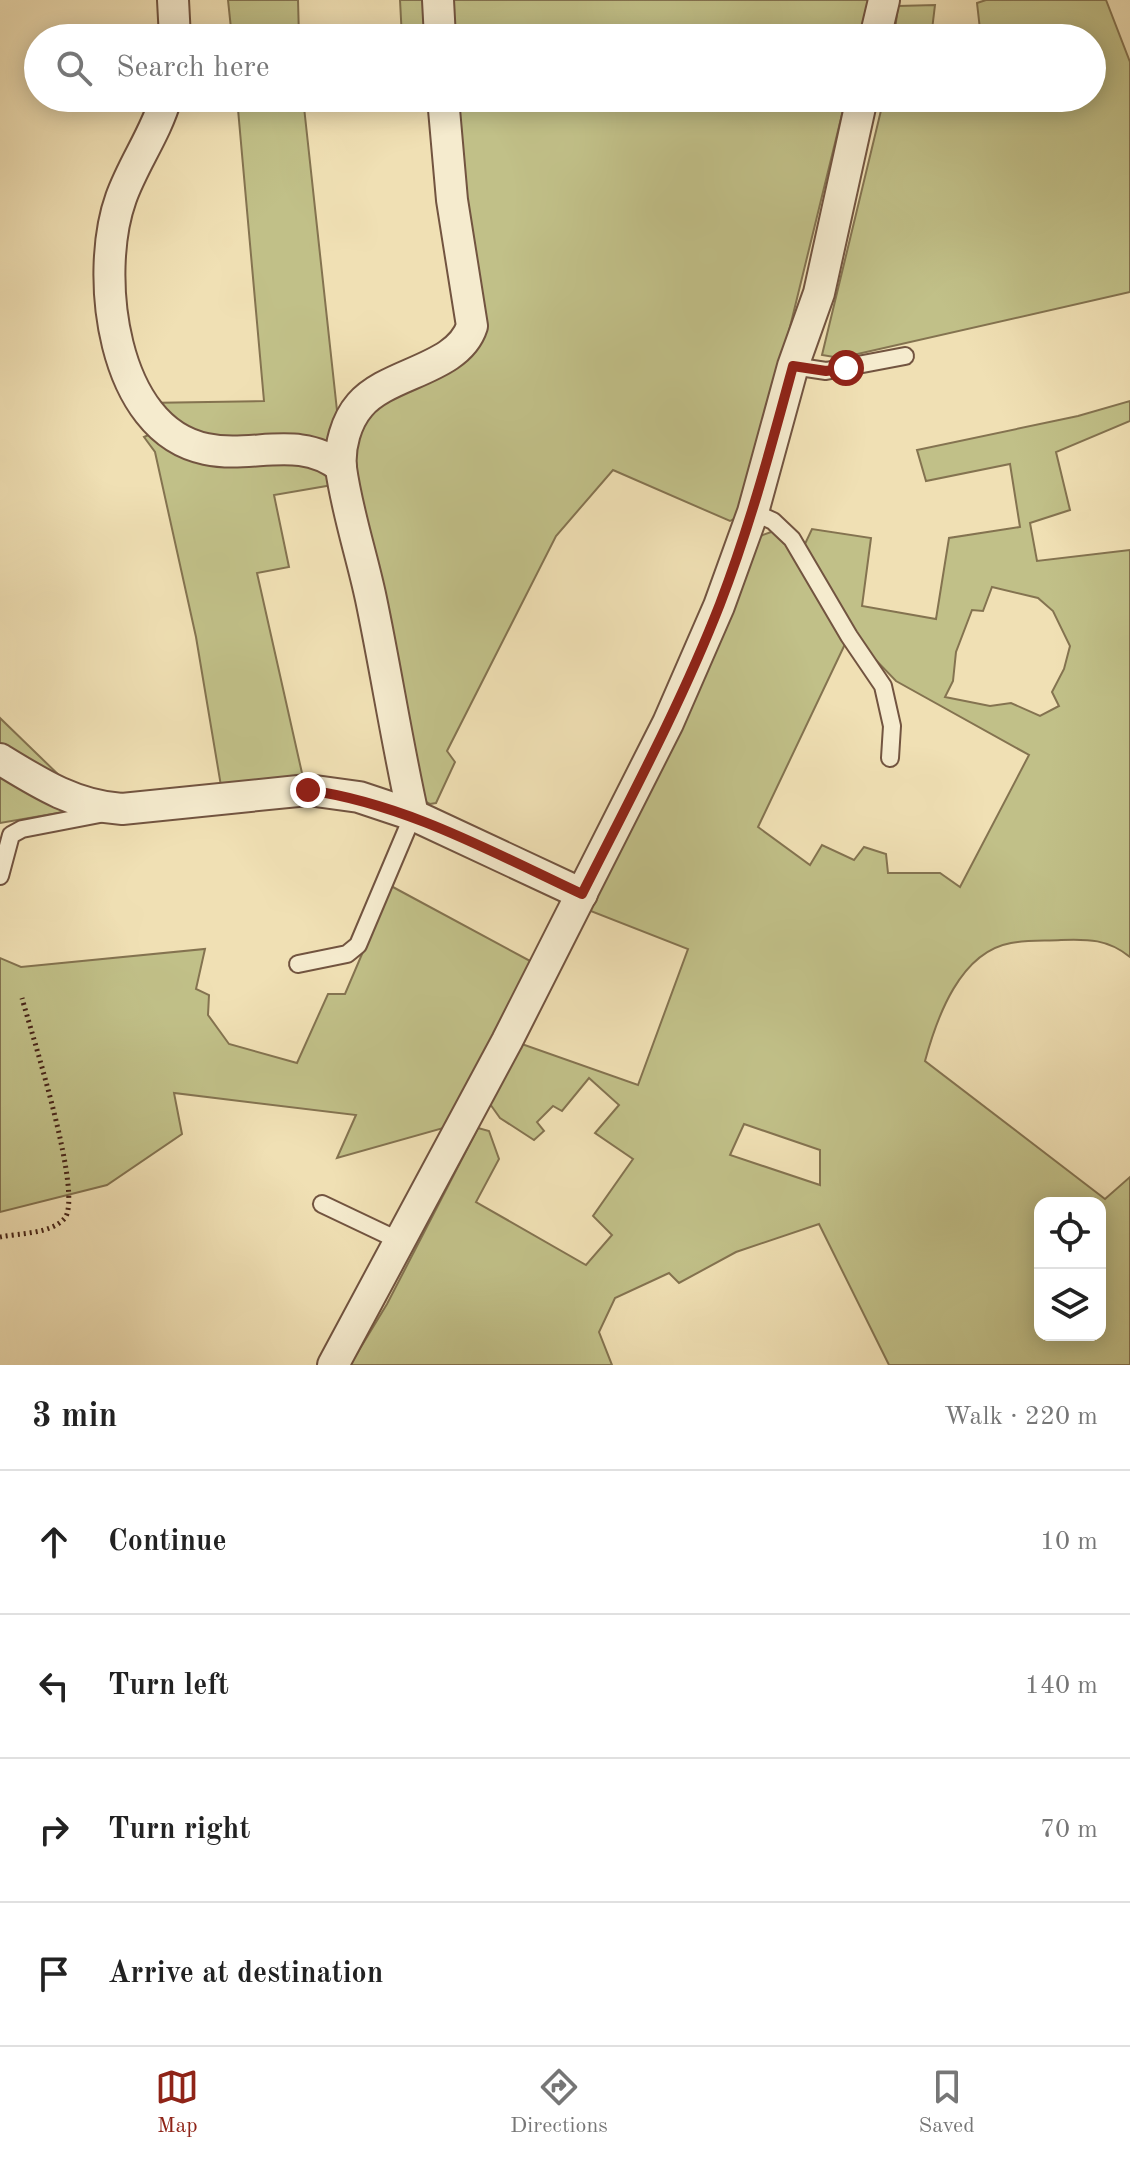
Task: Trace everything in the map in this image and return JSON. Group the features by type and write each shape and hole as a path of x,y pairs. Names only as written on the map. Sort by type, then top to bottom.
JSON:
{"street":[{"path":"173,0 174,24"},
{"path":"438,0 439,24"},
{"path":"878,24 884,0"},
{"path":"160,112 121,198 111,235 111,307 122,353 138,397 148,415 169,435 206,449 309,449 327,456 341,467"},
{"path":"413,815 371,600 341,467 347,427 360,405 461,344 468,339 472,326 452,200 444,112"},
{"path":"329,1363 402,1242 582,894 668,723 719,606 753,512 793,366 819,293 859,112"},
{"path":"0,759 74,800 97,807 122,809 308,790 359,797 413,815 582,894"}],"lane":[{"path":"793,366 826,371 905,356"},
{"path":"753,512 773,521 792,539 849,636 883,686 892,726 890,758"},
{"path":"0,876 11,835 22,829 122,809"},
{"path":"298,964 347,954 358,945 413,815"},
{"path":"322,1204 402,1242"}],"path":[{"path":"0,1237 50,1229 66,1217 71,1204 69,1174 22,998"}],"shaded area":[{"path":"228,0 298,0 299,24 231,24"},
{"path":"400,0 433,0 434,24 401,24"},
{"path":"443,0 871,0 865,24 445,24"},
{"path":"986,0 1106,0 1130,62 1130,292 840,358 822,355 881,112 1106,112 1106,24 979,24 977,3"},
{"path":"935,5 933,24 896,24 898,6"},
{"path":"238,112 305,112 339,429 333,449 210,445 146,403 264,401"},
{"path":"450,112 843,112 767,421 739,516 730,521 613,470 556,536 447,751 455,762 436,803 430,804 422,800 349,473 364,412 459,354"},
{"path":"1130,401 1130,421 1056,452 1070,510 1030,523 1037,561 1130,550 1130,957 1106,943 1089,940 1023,941 993,949 978,959 953,989 936,1025 925,1061 1102,1197 1034,1197 1034,1341 1106,1341 1106,1198 1130,1177 1130,1365 889,1365 819,1224 736,1252 679,1283 669,1273 615,1298 599,1332 612,1365 350,1365 387,1304 478,1128 489,1131 499,1159 476,1202 586,1265 612,1235 593,1216 633,1159 595,1133 619,1105 589,1078 562,1111 553,1106 537,1122 544,1131 534,1140 500,1118 490,1104 519,1043 638,1085 688,949 583,908 760,536 774,531 785,540 846,642 758,827 810,865 822,845 854,860 864,847 886,854 888,873 940,873 960,887 1029,755 896,681 867,651 804,546 812,529 871,538 862,606 936,619 949,538 1020,527 1010,464 926,481 917,450 1078,416","holes":["992,587 1038,598 1053,611 1070,646 1064,669 1052,692 1059,706 1040,716 1011,703 990,706 945,697 953,681 956,652 972,610 983,611","744,1124 820,1150 820,1185 730,1155"]},
{"path":"155,432 308,453 338,484 274,495 289,567 257,573 304,782 222,792 196,637 155,452 144,437"},
{"path":"0,718 67,783 0,749"},
{"path":"0,767 64,808 64,812 0,823"},
{"path":"391,886 532,962 447,1127 337,1158 356,1115 174,1093 182,1134 107,1185 0,1212 0,958 21,967 205,949 196,989 209,995 208,1015 229,1044 297,1063 328,994 345,994"}],"route":[{"path":"308,790 359,797 413,815 582,894 668,723 719,606 753,512 793,366 826,371 846,368"}]}
